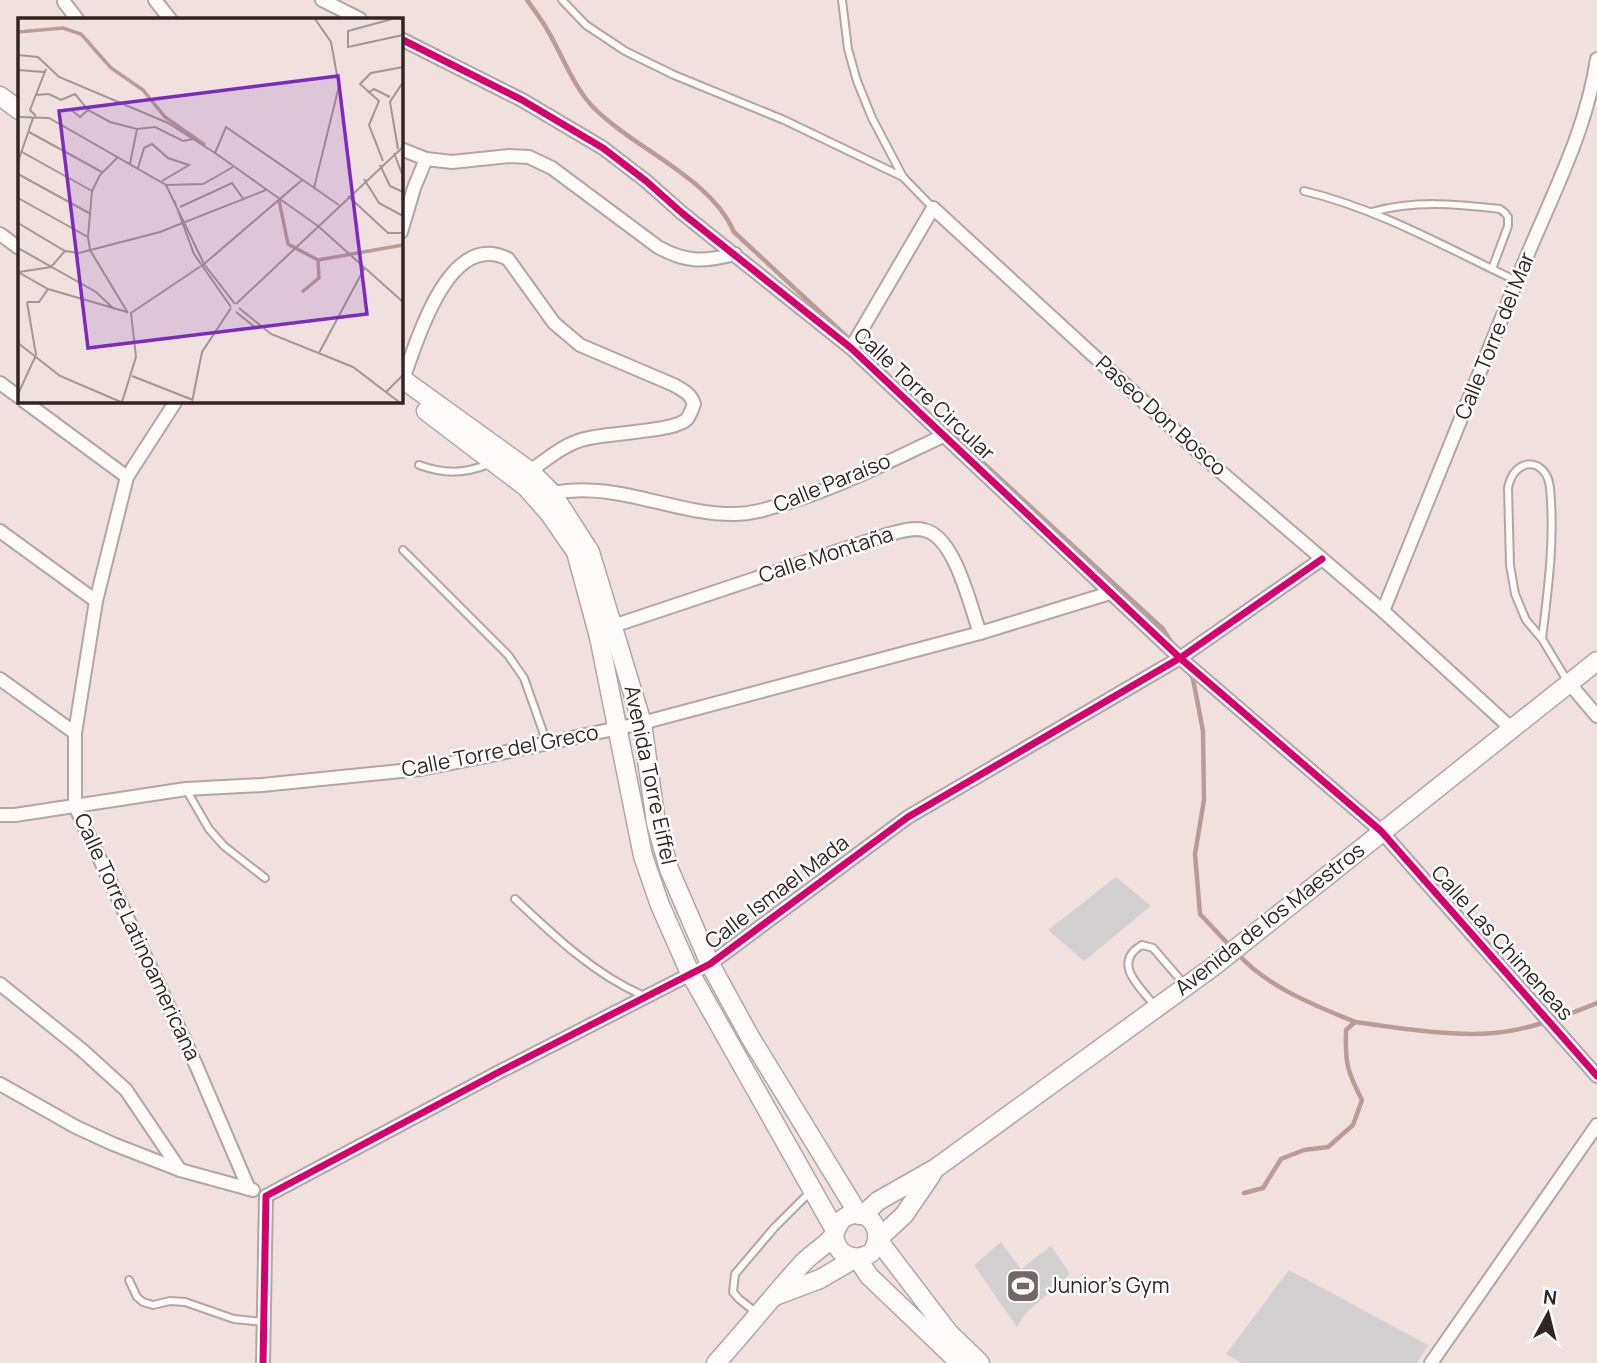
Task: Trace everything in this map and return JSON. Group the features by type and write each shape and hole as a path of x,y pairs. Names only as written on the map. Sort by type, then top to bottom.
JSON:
{"street":[{"path":"155,0 164,18"},
{"path":"322,0 358,18"},
{"path":"64,2 76,18"},
{"name":"Calle Torre Circular","path":"402,40 522,100 603,148 736,254 852,348 1180,658 1381,831"},
{"name":"Calle Torre del Mar","path":"1382,611 1570,157 1584,118 1597,59"},
{"path":"0,81 18,95"},
{"path":"0,96 18,109"},
{"path":"402,149 426,159 452,162 509,156 529,158 552,168 658,247 676,257 694,261 736,254"},
{"path":"402,229 426,159"},
{"path":"852,348 933,208"},
{"name":"Paseo Don Bosco","path":"933,208 1208,460 1382,611 1512,729"},
{"path":"0,234 18,247"},
{"path":"402,381 436,299 454,271 468,258 490,253 508,259 554,323 580,345 685,391 692,398 694,404 688,418 678,424 578,440 530,471"},
{"path":"0,383 18,396"},
{"name":"Avenida Torre Eiffel","path":"402,384 526,487 549,513 576,552 597,627 643,856 660,905 690,974 835,1232"},
{"name":"Avenida Torre Eiffel","path":"402,384 530,471 552,493 590,552 642,723 656,823 669,869 710,964 750,1037 861,1215"},
{"path":"25,402 127,477"},
{"name":"Calle Torre Latinoamericana","path":"175,402 127,477 96,601 75,733 75,806 196,1065 250,1189"},
{"name":"Calle Paraíso","path":"552,493 570,490 610,492 698,510 735,514 760,512 820,492 943,436"},
{"name":"Calle Montaña","path":"613,626 886,535 905,530 924,530 940,537 951,552 980,633"},
{"path":"0,531 96,601"},
{"name":"Calle Ismael Mada","path":"267,1196 710,964 908,817 1180,658 1322,559"},
{"name":"Calle Torre del Greco","path":"0,814 15,816 186,789 262,785 421,769 547,744 642,723 980,633 1110,593"},
{"name":"Avenida de los Maestros","path":"861,1215 878,1201 936,1168 1157,1008 1597,661"},
{"path":"0,679 75,733"},
{"path":"1569,683 1597,716"},
{"name":"Calle Las Chimeneas","path":"1381,831 1597,1076"},
{"path":"0,984 82,1050 126,1090 180,1170"},
{"path":"0,1084 88,1133 180,1170 267,1196 263,1363"},
{"path":"1431,1363 1597,1125"},
{"name":"Avenida de los Maestros","path":"878,1239 904,1214 936,1168"},
{"path":"716,1363 806,1259 835,1232 844,1218 861,1215 875,1224 878,1239 949,1333 980,1363"},
{"path":"835,1232 835,1242 843,1253 856,1258 869,1276 960,1363"},
{"path":"775,1296 820,1279 856,1258 871,1253 878,1239"}],"lane":[{"path":"562,0 586,24 625,51 674,75 784,120 903,177"},
{"path":"842,0 848,49 872,118 903,177 933,208"},
{"path":"1304,191 1338,199 1372,212 1517,281"},
{"path":"1372,212 1401,205 1421,204 1500,209 1508,217 1508,226 1492,269"},
{"path":"419,466 449,473 477,469 494,462"},
{"path":"1542,639 1552,516 1549,484 1545,473 1537,466 1526,465 1516,468 1510,475 1508,488 1510,565 1515,594 1526,620 1542,639 1569,683"},
{"path":"403,550 508,655 524,678 547,744"},
{"path":"186,789 209,829 224,846 265,878"},
{"path":"515,899 572,952 626,988 646,997"},
{"path":"1157,1008 1129,971 1127,960 1132,951 1142,945 1153,948 1186,986"},
{"path":"760,1315 733,1292 735,1274 764,1238 813,1190"},
{"path":"129,1280 143,1302 153,1305 170,1301 184,1302 234,1319 263,1322"}],"building":[{"path":"1116,877 1151,906 1084,961 1048,930"},
{"name":"Junior's Gym","path":"1001,1242 1021,1269 1051,1246 1070,1274 1026,1313 1017,1327 974,1265"},
{"path":"1289,1270 1428,1345 1417,1363 1241,1363 1226,1354"}],"waterway":[{"path":"527,0 546,27 581,92 595,109 708,196 723,213 734,232 847,337"},
{"path":"954,436 1163,629 1173,645"},
{"path":"1190,673 1203,731 1204,800 1195,854 1200,914 1231,947"},
{"path":"1237,953 1262,976 1277,985 1355,1022"},
{"path":"1244,1193 1263,1188 1281,1159 1304,1150 1328,1147 1353,1125 1362,1100 1348,1066 1346,1030 1355,1022 1443,1033 1494,1033 1534,1026 1597,1003"}],"cycle path":[{"path":"402,40 522,100 603,148 851,348 1180,658 1381,831 1597,1076"},
{"path":"263,1363 266,1196 710,964 908,817 1180,658 1322,559"}],"place":[{"name":"Junior's Gym","path":"1023,1286"}]}
